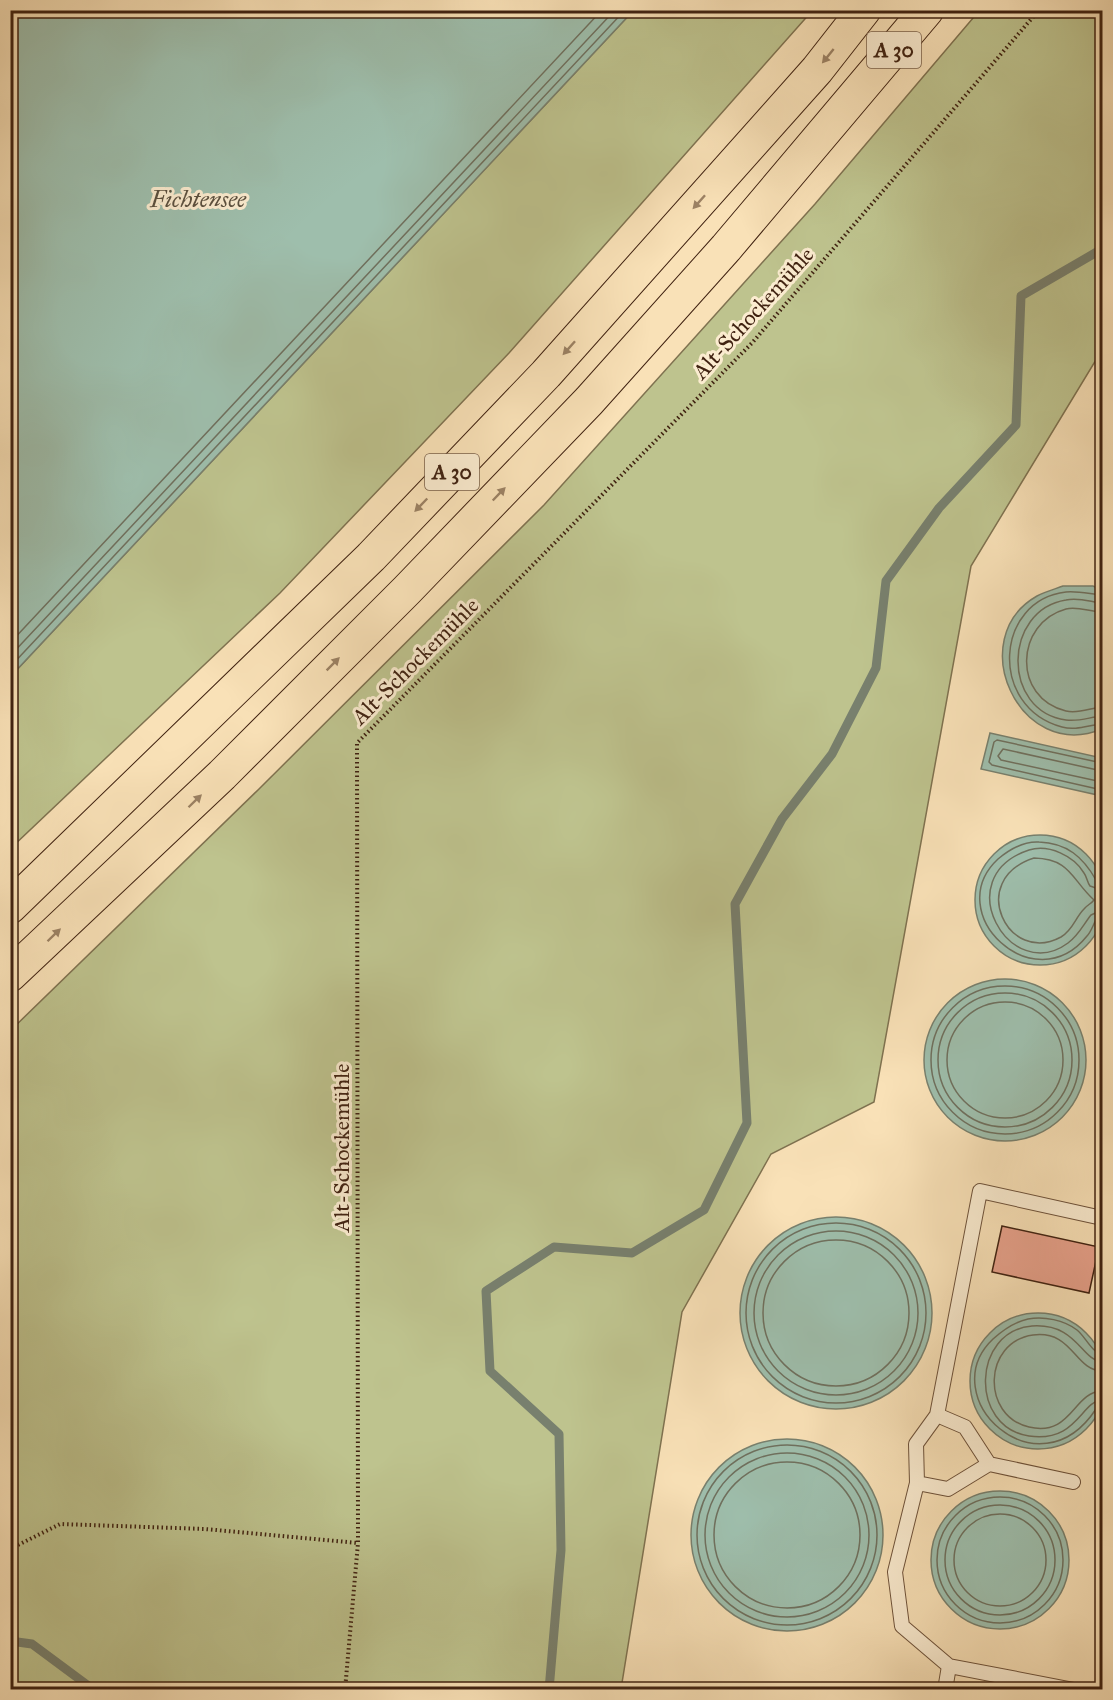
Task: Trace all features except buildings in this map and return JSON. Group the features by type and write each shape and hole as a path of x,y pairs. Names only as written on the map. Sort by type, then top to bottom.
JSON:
{"highway":[{"name":"A 30","path":"10,907 371,557 546,374 817,70 864,10"},
{"name":"A 30","path":"10,975 222,775 407,590 581,410 726,248 927,10"}],"lane":[{"path":"1074,1689 949,1666 902,1626 895,1572 917,1483 916,1444 937,1415 980,1191 1102,1218"},
{"path":"937,1415 965,1427 989,1464"},
{"path":"917,1483 948,1489 989,1464 1073,1482"},
{"path":"945,1689 949,1666"}],"path":[{"name":"Alt-Schockemühle","path":"345,1689 358,1543 357,743 752,343 1039,10"},
{"path":"10,1549 60,1524 205,1529 358,1543"}],"green space":[{"path":"633,11 812,11 509,353 280,593 11,848 11,676"},
{"path":"979,11 1102,11 1102,350 971,566 874,1102 771,1154 682,1312 621,1689 11,1689 11,1030 259,789 544,505 815,204"}],"water":[{"name":"Fichtensee","path":"10,11 633,11 11,676"},
{"path":"1063,586 1093,586 1102,590 1102,729 1072,735 1046,728 1025,713 1011,691 1003,666 1004,639 1015,615 1037,596"},
{"path":"990,733 1102,758 1102,796 981,769"},
{"path":"1040,835 1065,840 1086,854 1100,875 1105,900 1100,925 1086,946 1065,960 1040,965 1015,960 994,946 980,925 975,900 980,875 994,854 1015,840"},
{"path":"1005,979 1036,986 1050,993 1062,1003 1072,1015 1079,1029 1086,1060 1079,1091 1072,1105 1062,1117 1050,1127 1036,1134 1005,1141 974,1134 960,1127 948,1117 938,1105 931,1091 924,1060 931,1029 938,1015 948,1003 960,993 974,986"},
{"path":"827,1217 845,1217 873,1224 904,1245 925,1276 932,1313 925,1350 904,1381 873,1402 845,1409 827,1409 791,1398 762,1374 751,1358 744,1341 740,1322 740,1304 751,1268 775,1239 791,1228 808,1221"},
{"path":"1038,1313 1064,1318 1076,1324 1086,1333 1095,1343 1101,1355 1106,1381 1101,1407 1095,1419 1086,1429 1076,1438 1064,1444 1038,1449 1012,1444 1000,1438 990,1429 981,1419 975,1407 970,1381 975,1355 981,1343 990,1333 1000,1324 1012,1318"},
{"path":"787,1439 824,1446 855,1467 876,1498 883,1535 876,1572 855,1603 824,1624 787,1631 750,1624 719,1603 698,1572 691,1535 698,1498 719,1467 750,1446"},
{"path":"1000,1491 1026,1497 1049,1511 1063,1534 1069,1560 1063,1586 1049,1609 1026,1623 1000,1629 974,1623 951,1609 937,1586 931,1560 937,1534 951,1511 974,1497"}],"waterway":[{"path":"549,1690 561,1550 559,1434 490,1371 486,1291 554,1247 632,1253 704,1210 747,1123 735,904 782,819 832,754 876,668 886,581 939,508 1016,425 1021,296 1102,249"},
{"path":"10,1641 32,1644 94,1690"}]}
